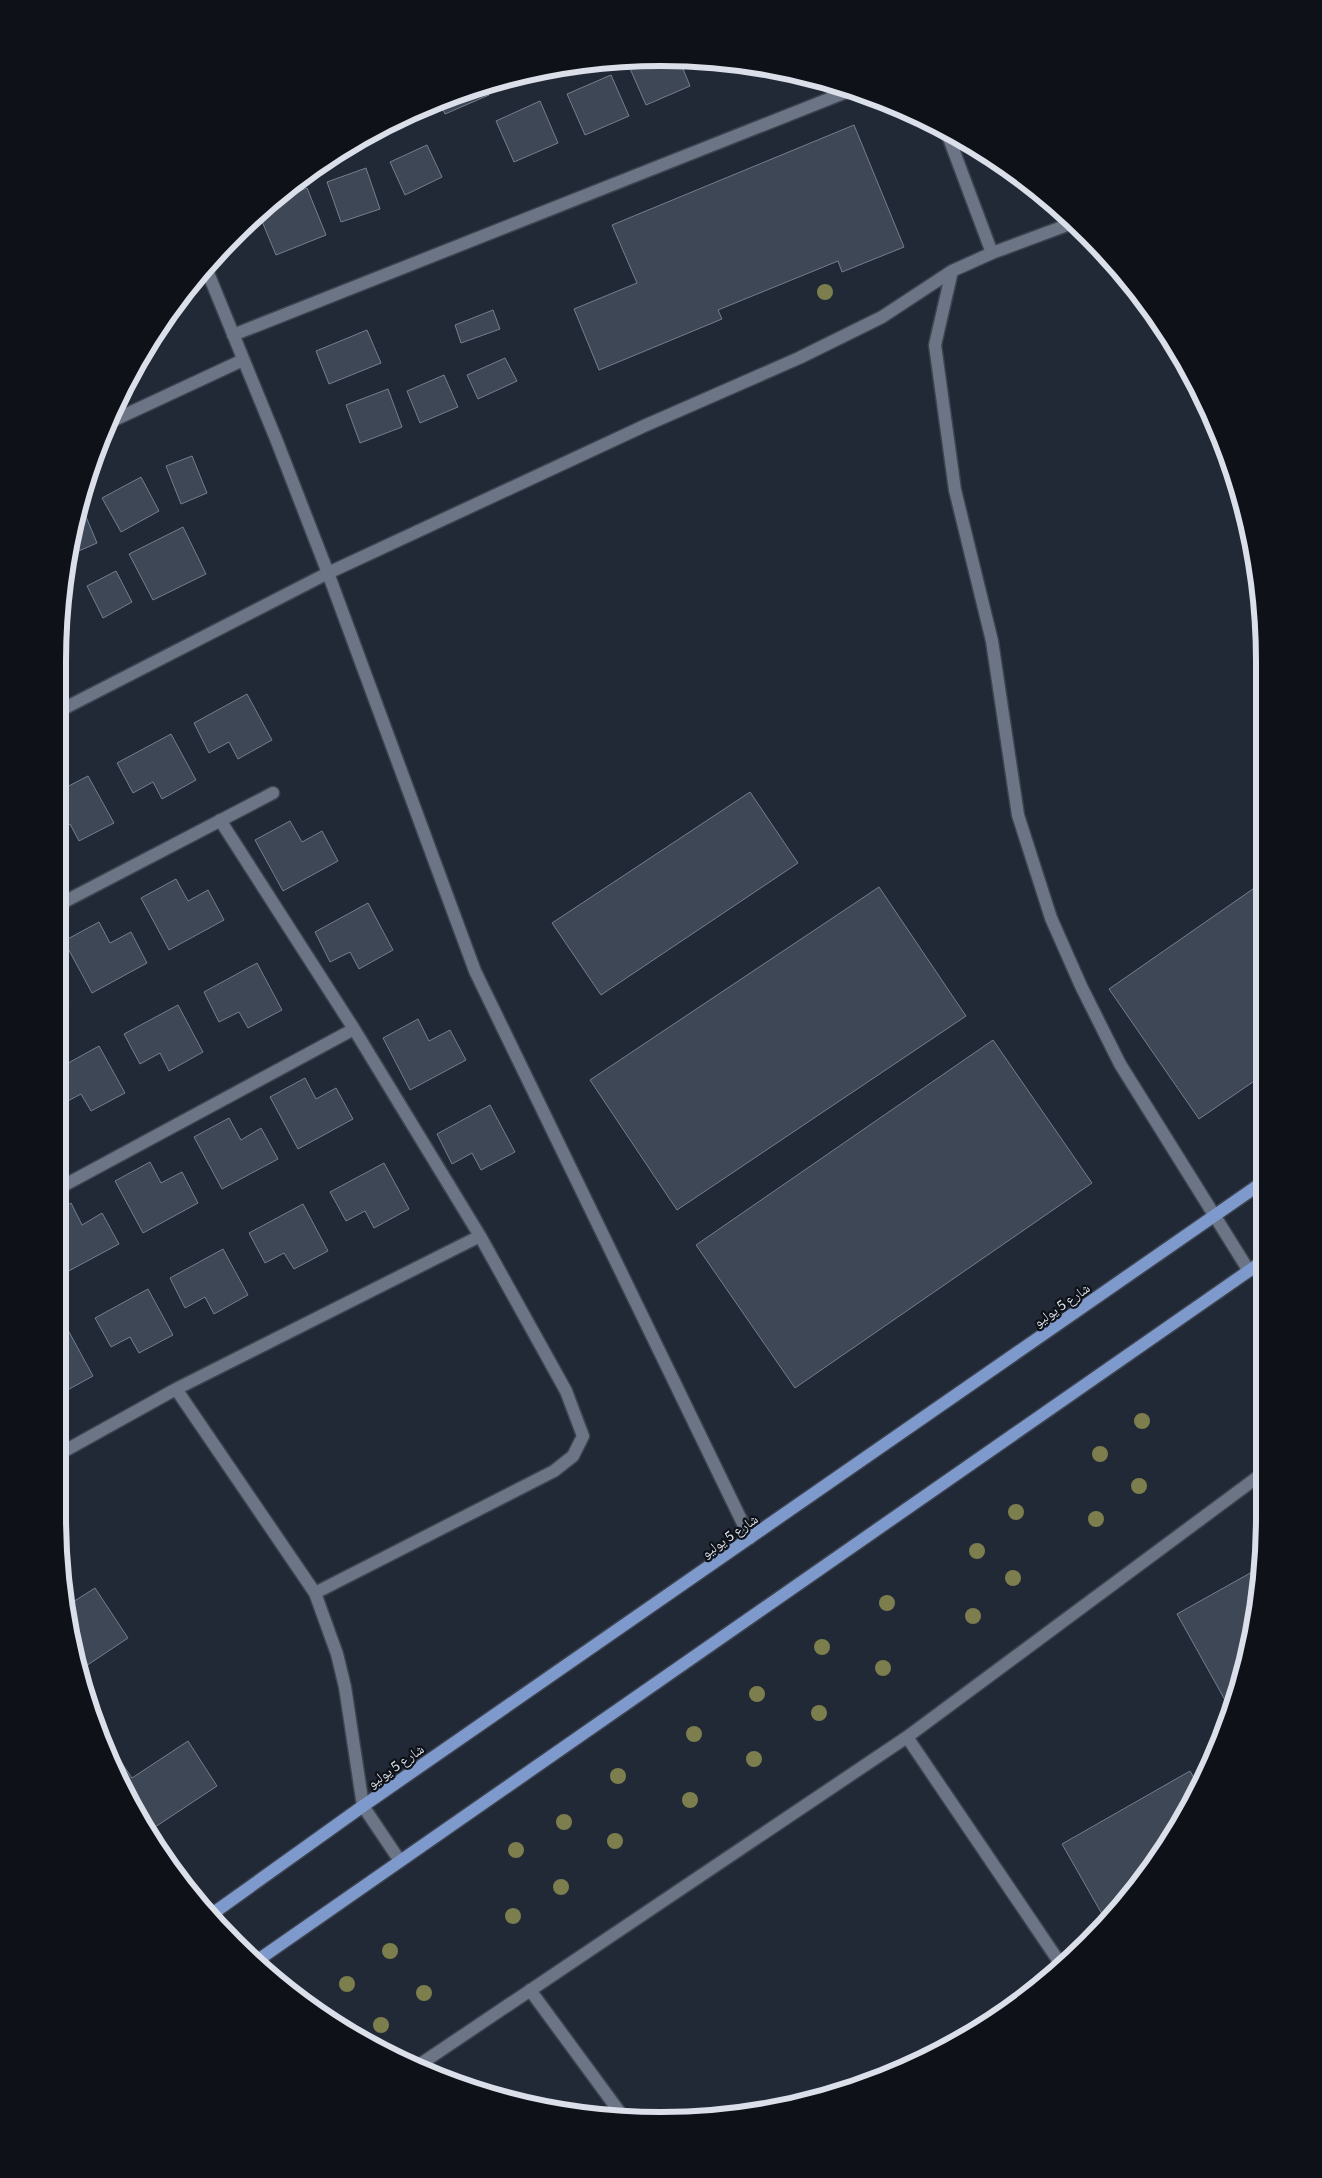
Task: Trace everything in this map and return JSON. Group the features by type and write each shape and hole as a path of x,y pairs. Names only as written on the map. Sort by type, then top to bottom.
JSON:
{"main road":[{"name":"شارع 5 يوليو","path":"216,1911 363,1806 1256,1187"},
{"path":"262,1957 1256,1266"}],"street":[{"path":"233,335 839,94"},
{"path":"950,142 992,253"},
{"path":"66,707 328,573 644,426 799,358 882,317 952,271 992,253 1066,226"},
{"path":"952,271 935,345 955,490 992,641 1018,815 1051,918 1081,986 1120,1064 1249,1271"},
{"path":"209,275 328,573 475,972 750,1538"},
{"path":"119,418 243,360"},
{"path":"66,901 274,793"},
{"path":"220,820 354,1029 480,1236 566,1392 583,1436 573,1456 554,1471 315,1593"},
{"path":"66,1185 354,1029"},
{"path":"66,1449 176,1389 480,1236"},
{"path":"176,1389 315,1593 345,1687 363,1806 400,1861"},
{"path":"424,2062 907,1737 1256,1478"},
{"path":"907,1737 1058,1960"},
{"path":"530,1990 618,2110"}],"building":[{"path":"682,67 690,86 646,105 630,68"},
{"path":"611,75 629,116 585,135 567,94"},
{"path":"488,93 489,95 445,114 442,108"},
{"path":"540,101 558,143 514,162 496,121"},
{"path":"854,125 904,247 842,272 838,261 718,310 722,319 599,370 574,309 637,283 612,225"},
{"path":"427,145 442,177 405,195 390,162"},
{"path":"366,168 380,209 341,222 327,182"},
{"path":"307,188 326,235 276,255 262,221 293,194"},
{"path":"493,310 500,329 461,343 455,325"},
{"path":"367,330 381,363 329,384 316,351"},
{"path":"505,358 517,381 478,399 467,375"},
{"path":"444,375 458,407 420,423 407,391"},
{"path":"388,389 402,427 360,443 346,405"},
{"path":"192,456 207,493 181,504 166,466"},
{"path":"141,477 159,511 121,532 102,498"},
{"path":"85,515 97,543 77,552"},
{"path":"183,527 206,574 153,600 129,554"},
{"path":"116,571 132,602 103,618 87,586"},
{"path":"247,694 272,740 238,759 229,742 209,753 194,723"},
{"path":"171,734 196,780 162,799 153,782 133,793 117,763"},
{"path":"88,776 114,823 79,841 70,824 66,826 66,787"},
{"path":"750,792 798,863 601,995 552,923"},
{"path":"290,821 302,842 322,831 338,861 283,891 255,840"},
{"path":"176,879 188,901 208,890 224,920 169,950 141,898"},
{"path":"879,887 966,1016 677,1210 590,1080"},
{"path":"1256,887 1256,1080 1199,1119 1109,989"},
{"path":"368,903 393,950 359,969 350,952 330,962 315,932"},
{"path":"99,922 110,943 131,932 147,963 92,993 66,945 66,940"},
{"path":"257,963 282,1010 248,1028 239,1012 219,1022 204,992"},
{"path":"178,1005 203,1052 169,1071 160,1053 140,1064 124,1034"},
{"path":"418,1019 429,1041 450,1030 466,1060 410,1090 383,1038"},
{"path":"993,1040 1092,1183 795,1388 696,1245"},
{"path":"99,1046 125,1093 91,1111 81,1094 66,1102 66,1064"},
{"path":"305,1078 316,1099 336,1088 353,1119 298,1149 270,1097"},
{"path":"490,1105 515,1152 481,1170 472,1153 452,1164 437,1134"},
{"path":"229,1118 241,1140 261,1128 278,1159 222,1189 194,1137"},
{"path":"150,1162 161,1183 182,1172 198,1203 143,1233 115,1181"},
{"path":"384,1163 409,1209 374,1228 365,1211 346,1221 330,1192"},
{"path":"71,1203 82,1225 102,1213 119,1244 66,1272 66,1206"},
{"path":"303,1204 328,1251 294,1269 284,1253 265,1263 249,1233"},
{"path":"223,1249 248,1295 214,1314 205,1297 185,1308 170,1278"},
{"path":"148,1289 173,1335 139,1353 130,1337 111,1347 95,1318"},
{"path":"68,1330 93,1376 66,1391 66,1331"},
{"path":"1253,1572 1251,1595 1244,1633 1227,1699 1225,1700 1177,1614"},
{"path":"95,1588 128,1638 86,1666 72,1602"},
{"path":"188,1741 217,1786 154,1828 117,1756 132,1778"},
{"path":"1190,1771 1195,1779 1156,1847 1133,1879 1103,1915 1062,1844"}]}
